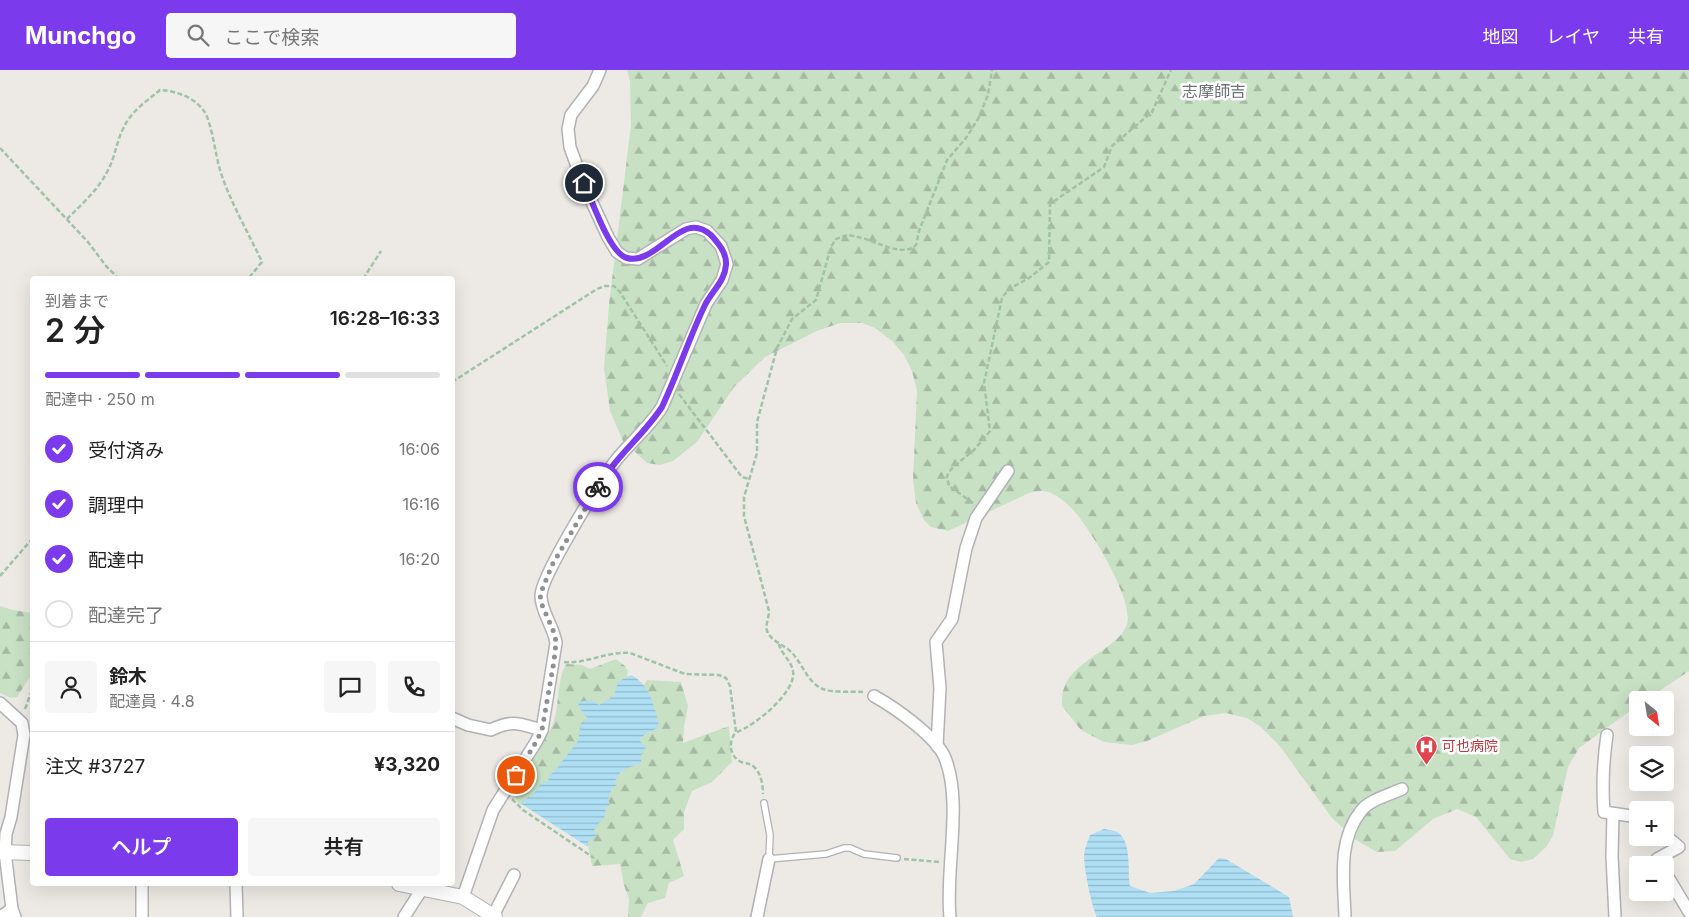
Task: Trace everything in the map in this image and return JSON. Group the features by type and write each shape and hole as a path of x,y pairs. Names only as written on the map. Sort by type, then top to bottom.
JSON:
{"street":[{"path":"463,896 493,810 542,730 556,643 555,635 542,605 540,595 552,565 616,459 654,418 672,385 706,304 722,280 726,264 721,246 706,231 696,227 686,229 638,259 626,258 617,252 608,238 584,183 570,147 568,129 571,115 593,86 600,70"},
{"path":"937,746 940,688 936,642 952,619 966,548 976,518 1008,471"},
{"path":"874,696 905,715 937,746 945,757 953,791 948,896 950,917"},
{"path":"0,703 22,722 24,735 11,817 3,852 13,913 0,917"},
{"path":"455,719 468,725 491,730 503,724 515,723 542,730"},
{"path":"1608,736 1603,759 1604,812 1629,816"},
{"path":"1344,917 1344,852 1349,833 1361,810 1402,789"},
{"path":"1613,814 1612,856 1615,917"},
{"path":"1662,856 1679,847 1674,843"},
{"path":"3,852 30,853"},
{"path":"757,917 770,858"},
{"path":"410,886 463,896 489,915 514,875"},
{"path":"142,886 142,917"},
{"path":"236,886 236,917"},
{"path":"1674,887 1689,912"},
{"path":"404,917 422,888"}],"lane":[{"path":"764,803 770,835 770,858 826,854 844,848 850,848 864,854 897,858"}],"path":[{"path":"874,696 864,692 824,690 814,684 795,655 789,649 779,644 768,633 766,627 769,611 744,516 744,497 757,453 757,422 777,348 792,319 816,300 830,247 836,239 848,235 863,238 890,248 910,249 916,245 947,160 966,138 978,118 988,95 992,70"},
{"path":"982,510 949,486 947,476 952,468 974,450 990,431 984,383 1002,298 1009,289 1029,278 1049,262 1050,204 1104,167 1112,146 1152,112 1171,70"},
{"path":"67,219 92,194 106,174 113,159 122,129 132,114 160,90 174,91 197,102 206,112 220,169 228,192 262,262 250,276"},
{"path":"0,148 88,242 116,276"},
{"path":"365,276 381,251"},
{"path":"455,380 597,289 605,286 614,286 620,292 667,366 676,373"},
{"path":"672,385 742,477 750,479"},
{"path":"0,576 30,541"},
{"path":"764,803 757,769 751,764 740,761 730,747 736,732 758,721 784,695 792,682 793,671 779,644"},
{"path":"554,661 574,663 621,652 630,653 686,674 719,675 726,678 730,686 736,732"},
{"path":"22,722 30,695"},
{"path":"505,791 523,810 594,858"},
{"path":"897,858 950,863"}],"green space":[{"path":"627,70 1689,70 1689,671 1659,691 1629,691 1629,712 1579,748 1568,767 1553,836 1546,847 1533,859 1521,862 1510,859 1476,817 1457,809 1433,819 1395,851 1377,852 1356,840 1332,818 1279,745 1261,727 1247,718 1226,713 1204,716 1147,741 1132,745 1104,742 1081,730 1062,706 1064,688 1069,678 1086,662 1115,640 1123,632 1127,624 1124,599 1110,566 1075,512 1061,499 1048,492 1029,493 948,531 931,527 924,520 916,503 913,479 917,391 912,371 904,355 892,341 875,328 862,323 840,323 817,331 765,357 734,387 697,442 673,461 660,465 647,463 623,441 610,411 604,368 609,304 631,125 630,81"},
{"path":"0,606 30,613 30,677 17,697 11,698 0,693"},
{"path":"616,659 628,671 626,682 591,721 567,764 529,803 519,805 515,796 516,785 520,775 553,724 561,679 566,664 582,665 590,669"},
{"path":"647,680 681,682 688,706 683,743 729,726 732,762 712,782 692,791 684,812 684,829 673,840 684,876 669,883 665,898 648,903 641,917 628,917 629,899 620,864 592,866 586,834 640,692"}],"water":[{"path":"631,675 643,684 651,697 659,727 639,740 646,747 641,755 641,763 621,771 615,781 617,785 612,788 608,800 610,804 606,807 605,816 594,830 596,836 588,841 588,847 520,803 533,795 541,783 548,782 549,775 554,772 578,741 581,723 588,719 579,707 578,702 592,700 599,705 614,696 618,682"},
{"path":"1104,829 1115,831 1125,840 1130,886 1150,893 1174,891 1194,884 1219,858 1226,859 1289,897 1293,917 1097,917 1089,888 1084,855 1090,835"}],"way so far":[{"path":"516,775 542,730 554,661 555,635 542,605 540,595 552,565 598,487"}],"place":[{"name":"可也病院","path":"1426,765"}],"district":[{"name":"志摩師吉","path":"1214,91"}],"route":[{"path":"584,183 608,238 617,252 626,258 638,259 686,229 696,227 706,231 721,246 726,264 722,280 706,304 662,407 616,459 598,487"}]}
